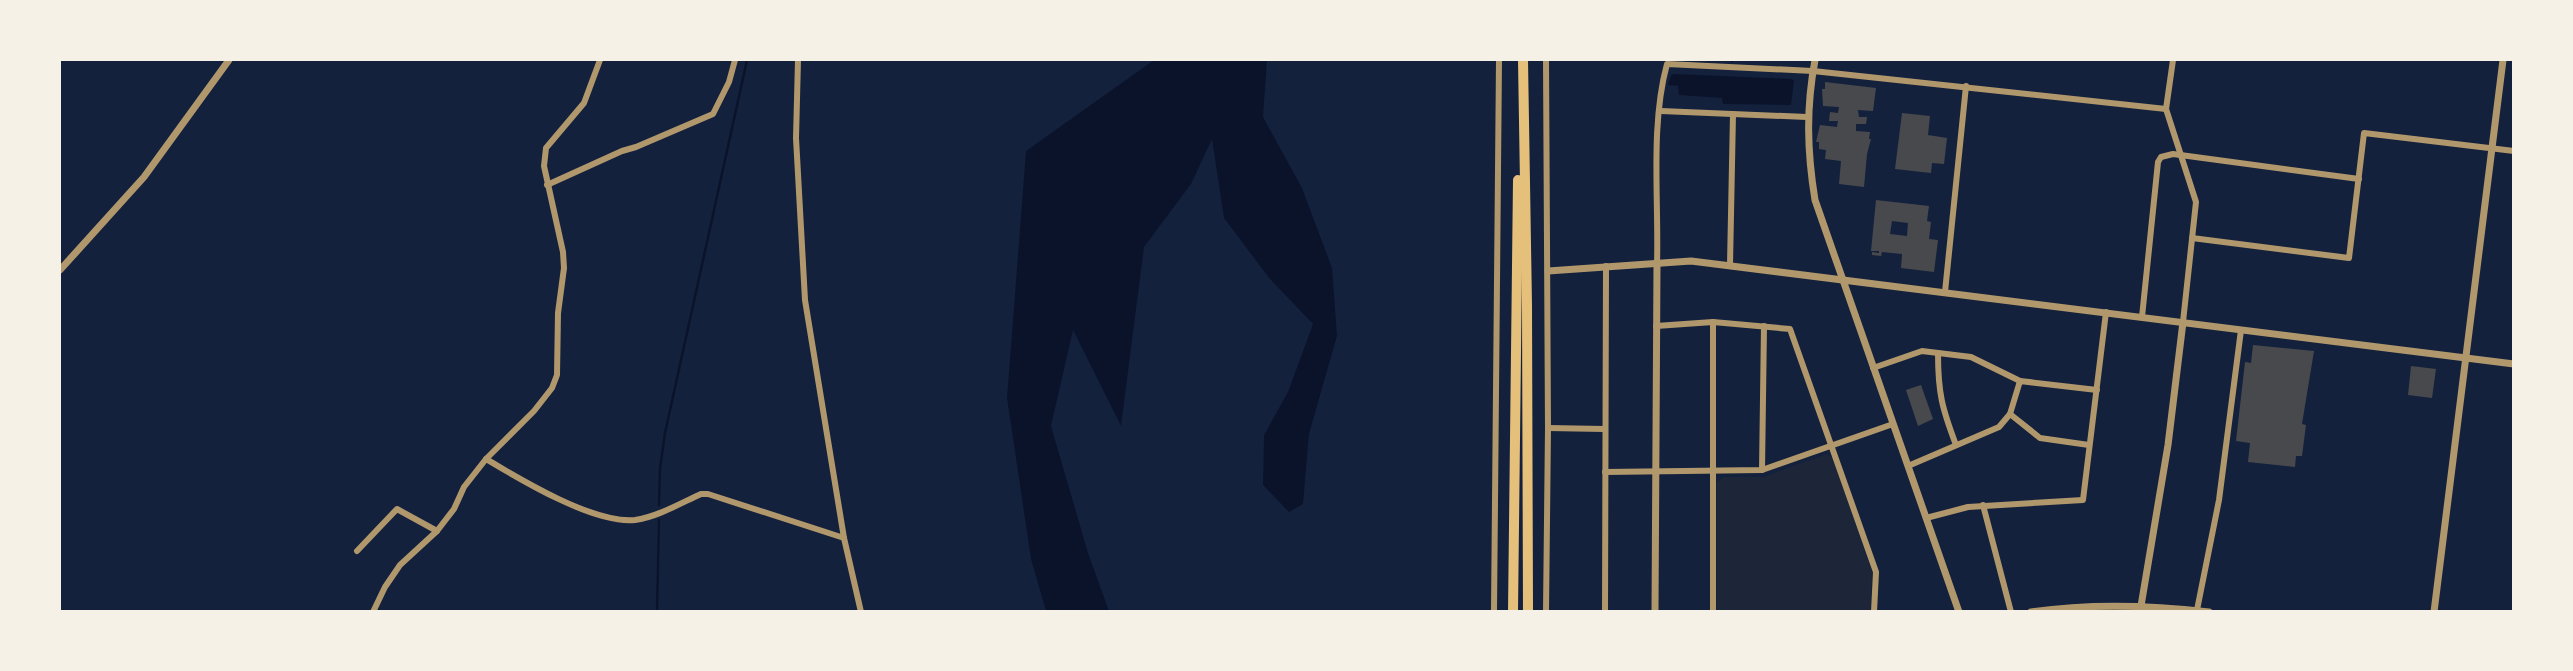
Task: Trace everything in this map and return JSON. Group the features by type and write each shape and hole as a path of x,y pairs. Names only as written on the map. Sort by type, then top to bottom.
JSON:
{"highway":[{"path":"1513,611 1520,60"},
{"path":"1520,60 1528,611"}],"street":[{"path":"60,270 144,177 229,60"},
{"path":"373,611 400,565 437,531 454,509 464,487 486,459 534,411 552,388 557,375 558,313 564,268 561,241 544,166 546,148 584,103 600,60"},
{"path":"547,185 713,114 729,82 735,60"},
{"path":"798,60 796,138 805,300 844,538 861,611"},
{"path":"1494,611 1499,60"},
{"path":"1546,60 1546,611"},
{"path":"1815,60 1807,117 1807,146 1815,200 1959,611"},
{"path":"2140,609 2166,458 2196,202 2166,109 2174,60"},
{"path":"2434,611 2503,60"},
{"path":"1655,611 1658,221 1656,174 1661,88 1667,64 1813,71 2166,109"},
{"path":"1945,292 1966,86"},
{"path":"1661,111 1807,117"},
{"path":"1730,265 1733,114"},
{"path":"2192,238 2349,258 2364,133 2514,151"},
{"path":"2142,317 2158,162 2166,154 2359,179"},
{"path":"1548,271 1691,261 2514,364"},
{"path":"1605,611 1606,266"},
{"path":"1926,518 1983,505 2083,500 2105,313"},
{"path":"1656,326 1713,322 1790,330 1876,572 1874,611"},
{"path":"1713,322 1713,611"},
{"path":"1762,470 1764,326"},
{"path":"2197,610 2219,500 2241,330"},
{"path":"1873,368 1922,351 1971,357 2020,381 2097,390"},
{"path":"1938,354 1938,388 1944,415 1956,445"},
{"path":"1908,466 1999,427 2010,414 2020,381"},
{"path":"2010,414 2040,438 2089,445"},
{"path":"1605,472 1762,470 1893,424"},
{"path":"1548,428 1604,429"},
{"path":"486,459 577,508 627,520 639,519 701,494 708,494 844,538"},
{"path":"1983,505 2011,611"},
{"path":"357,551 397,509 437,531"},
{"path":"2031,611 2070,606 2208,611"}],"shaded area":[{"path":"1154,60 1267,60 1263,117 1302,188 1332,268 1337,336 1309,434 1303,504 1289,512 1263,485 1264,435 1288,392 1313,324 1270,279 1224,218 1212,139 1191,184 1144,247 1121,426 1073,330 1051,426 1088,553 1109,611 1046,611 1031,559 1007,398 1026,151"},
{"path":"1671,75 1792,79 1791,105 1723,104 1722,98 1679,95 1678,86 1668,85"},
{"path":"1826,454 1833,458 1872,572 1870,611 1717,612 1717,482 1723,477 1764,477"}],"building":[{"path":"1825,82 1876,88 1873,111 1858,110 1859,117 1867,117 1866,124 1856,124 1856,131 1870,132 1871,139 1864,187 1839,184 1841,161 1825,159 1826,150 1819,149 1819,142 1816,142 1820,125 1837,127 1838,121 1829,121 1830,112 1838,113 1839,107 1823,106 1822,89 1825,89"},
{"path":"1902,113 1930,116 1928,135 1947,138 1944,164 1932,163 1931,173 1895,169"},
{"path":"1876,200 1929,206 1929,239 1938,240 1934,272 1901,268 1902,254 1882,252 1881,256 1872,255 1872,252 1879,251 1871,251","holes":["1892,221 1908,223 1907,236 1890,234"]},
{"path":"2253,345 2314,351 2302,424 2306,425 2302,456 2296,456 2295,467 2248,462 2250,443 2236,441 2245,362 2251,363"},
{"path":"2411,366 2436,369 2432,398 2408,395"},
{"path":"1921,385 1933,419 1918,426 1906,390"}],"waterway":[{"path":"659,505 665,433 747,60"},
{"path":"657,612 659,520"}]}
